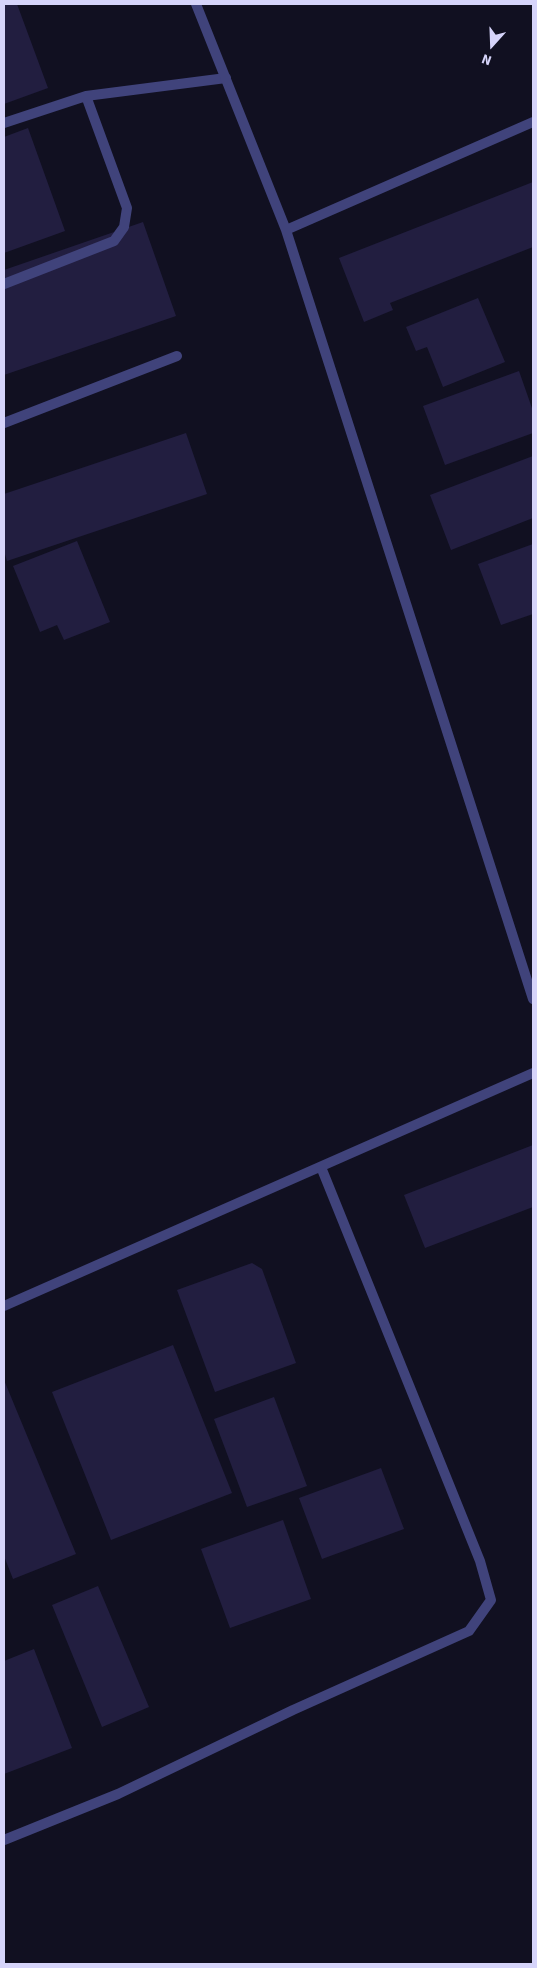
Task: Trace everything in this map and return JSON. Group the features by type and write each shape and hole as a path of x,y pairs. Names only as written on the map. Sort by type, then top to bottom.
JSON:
{"street":[{"path":"196,4 286,230 533,999"},
{"path":"4,123 86,96 226,78"},
{"path":"4,284 114,241 124,227 127,208 86,96"},
{"path":"286,230 533,122"},
{"path":"4,423 177,356"},
{"path":"4,1306 533,1073"},
{"path":"4,1840 118,1794 293,1710 469,1631 491,1600 480,1561 321,1167"}],"building":[{"path":"4,4 17,4 48,88 4,104"},
{"path":"28,128 65,231 4,253 4,137"},
{"path":"533,182 533,247 390,303 393,310 364,322 339,258"},
{"path":"143,222 176,316 4,375 4,270"},
{"path":"478,298 505,362 443,387 427,347 416,351 406,327"},
{"path":"519,371 533,411 533,433 445,465 423,406"},
{"path":"186,433 207,494 7,561 4,551 4,494"},
{"path":"533,456 533,518 451,550 430,495"},
{"path":"77,541 110,622 64,640 57,625 40,632 13,566"},
{"path":"533,544 533,614 501,625 478,564"},
{"path":"533,1145 533,1207 425,1248 404,1195"},
{"path":"252,1263 262,1269 296,1363 215,1392 177,1290"},
{"path":"173,1345 232,1493 111,1540 52,1392"},
{"path":"4,1380 76,1554 13,1579 4,1556"},
{"path":"274,1397 307,1486 247,1507 214,1419"},
{"path":"381,1468 404,1529 322,1559 299,1498"},
{"path":"283,1520 311,1599 230,1628 201,1549"},
{"path":"98,1586 149,1707 102,1727 52,1605"},
{"path":"34,1649 72,1748 4,1774 4,1661"}]}
